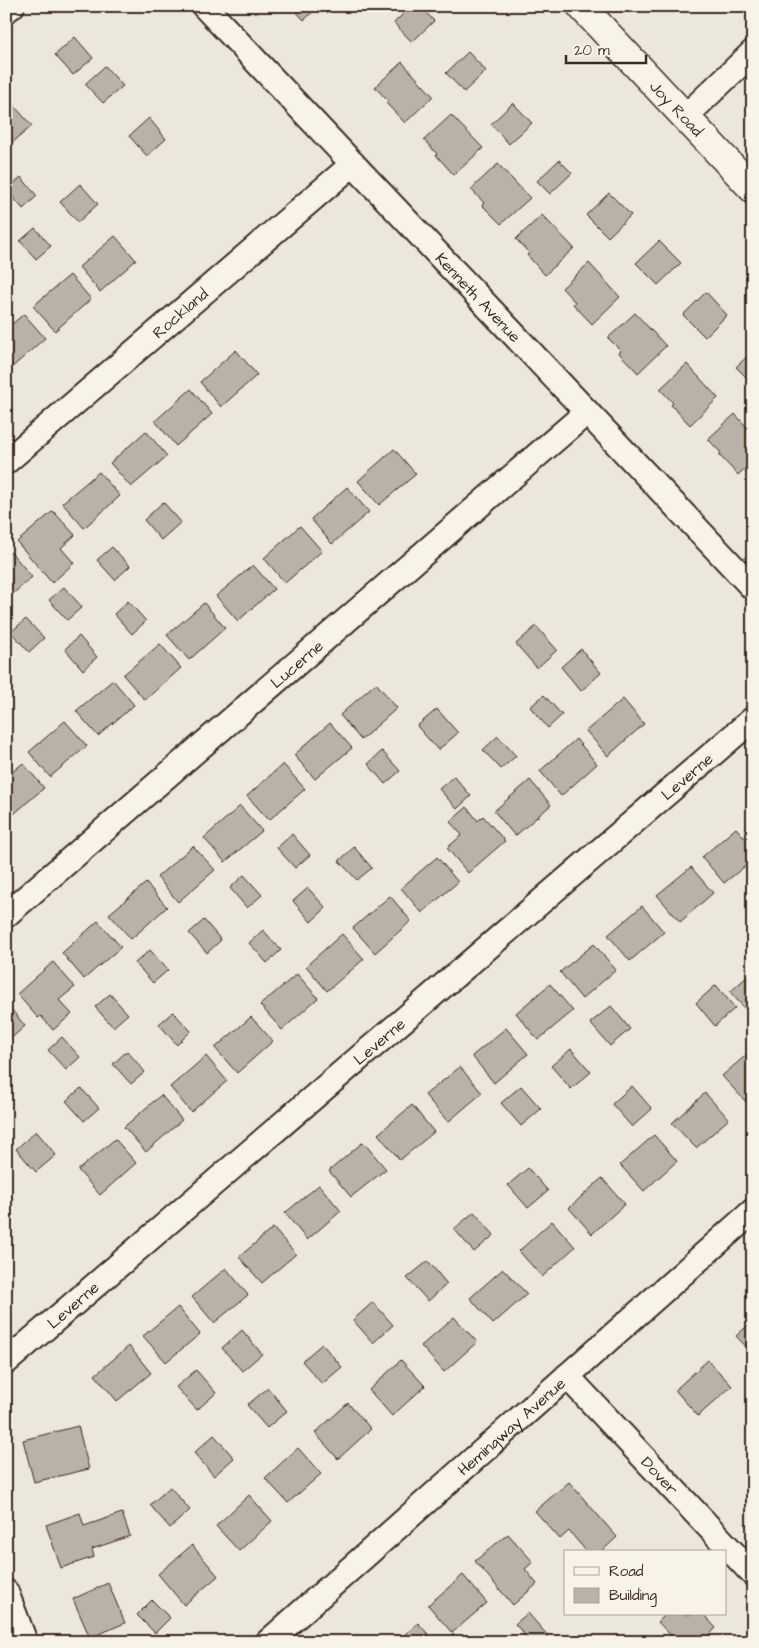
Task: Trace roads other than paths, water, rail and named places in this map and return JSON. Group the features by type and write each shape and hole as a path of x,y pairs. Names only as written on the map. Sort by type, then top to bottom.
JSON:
{"main road":[{"name":"Joy Road","path":"581,6 753,188"}],"street":[{"path":"6,10 12,6"},
{"name":"Kenneth Avenue","path":"204,6 753,588"},
{"path":"685,117 753,52"},
{"name":"Rockland","path":"6,462 353,164"},
{"name":"Lucerne","path":"6,916 587,412"},
{"name":"Leverne","path":"6,1362 753,718"},
{"name":"Hemingway Avenue","path":"268,1642 753,1211"},
{"name":"Dover","path":"568,1376 753,1574"},
{"path":"6,1592 25,1642"}]}
